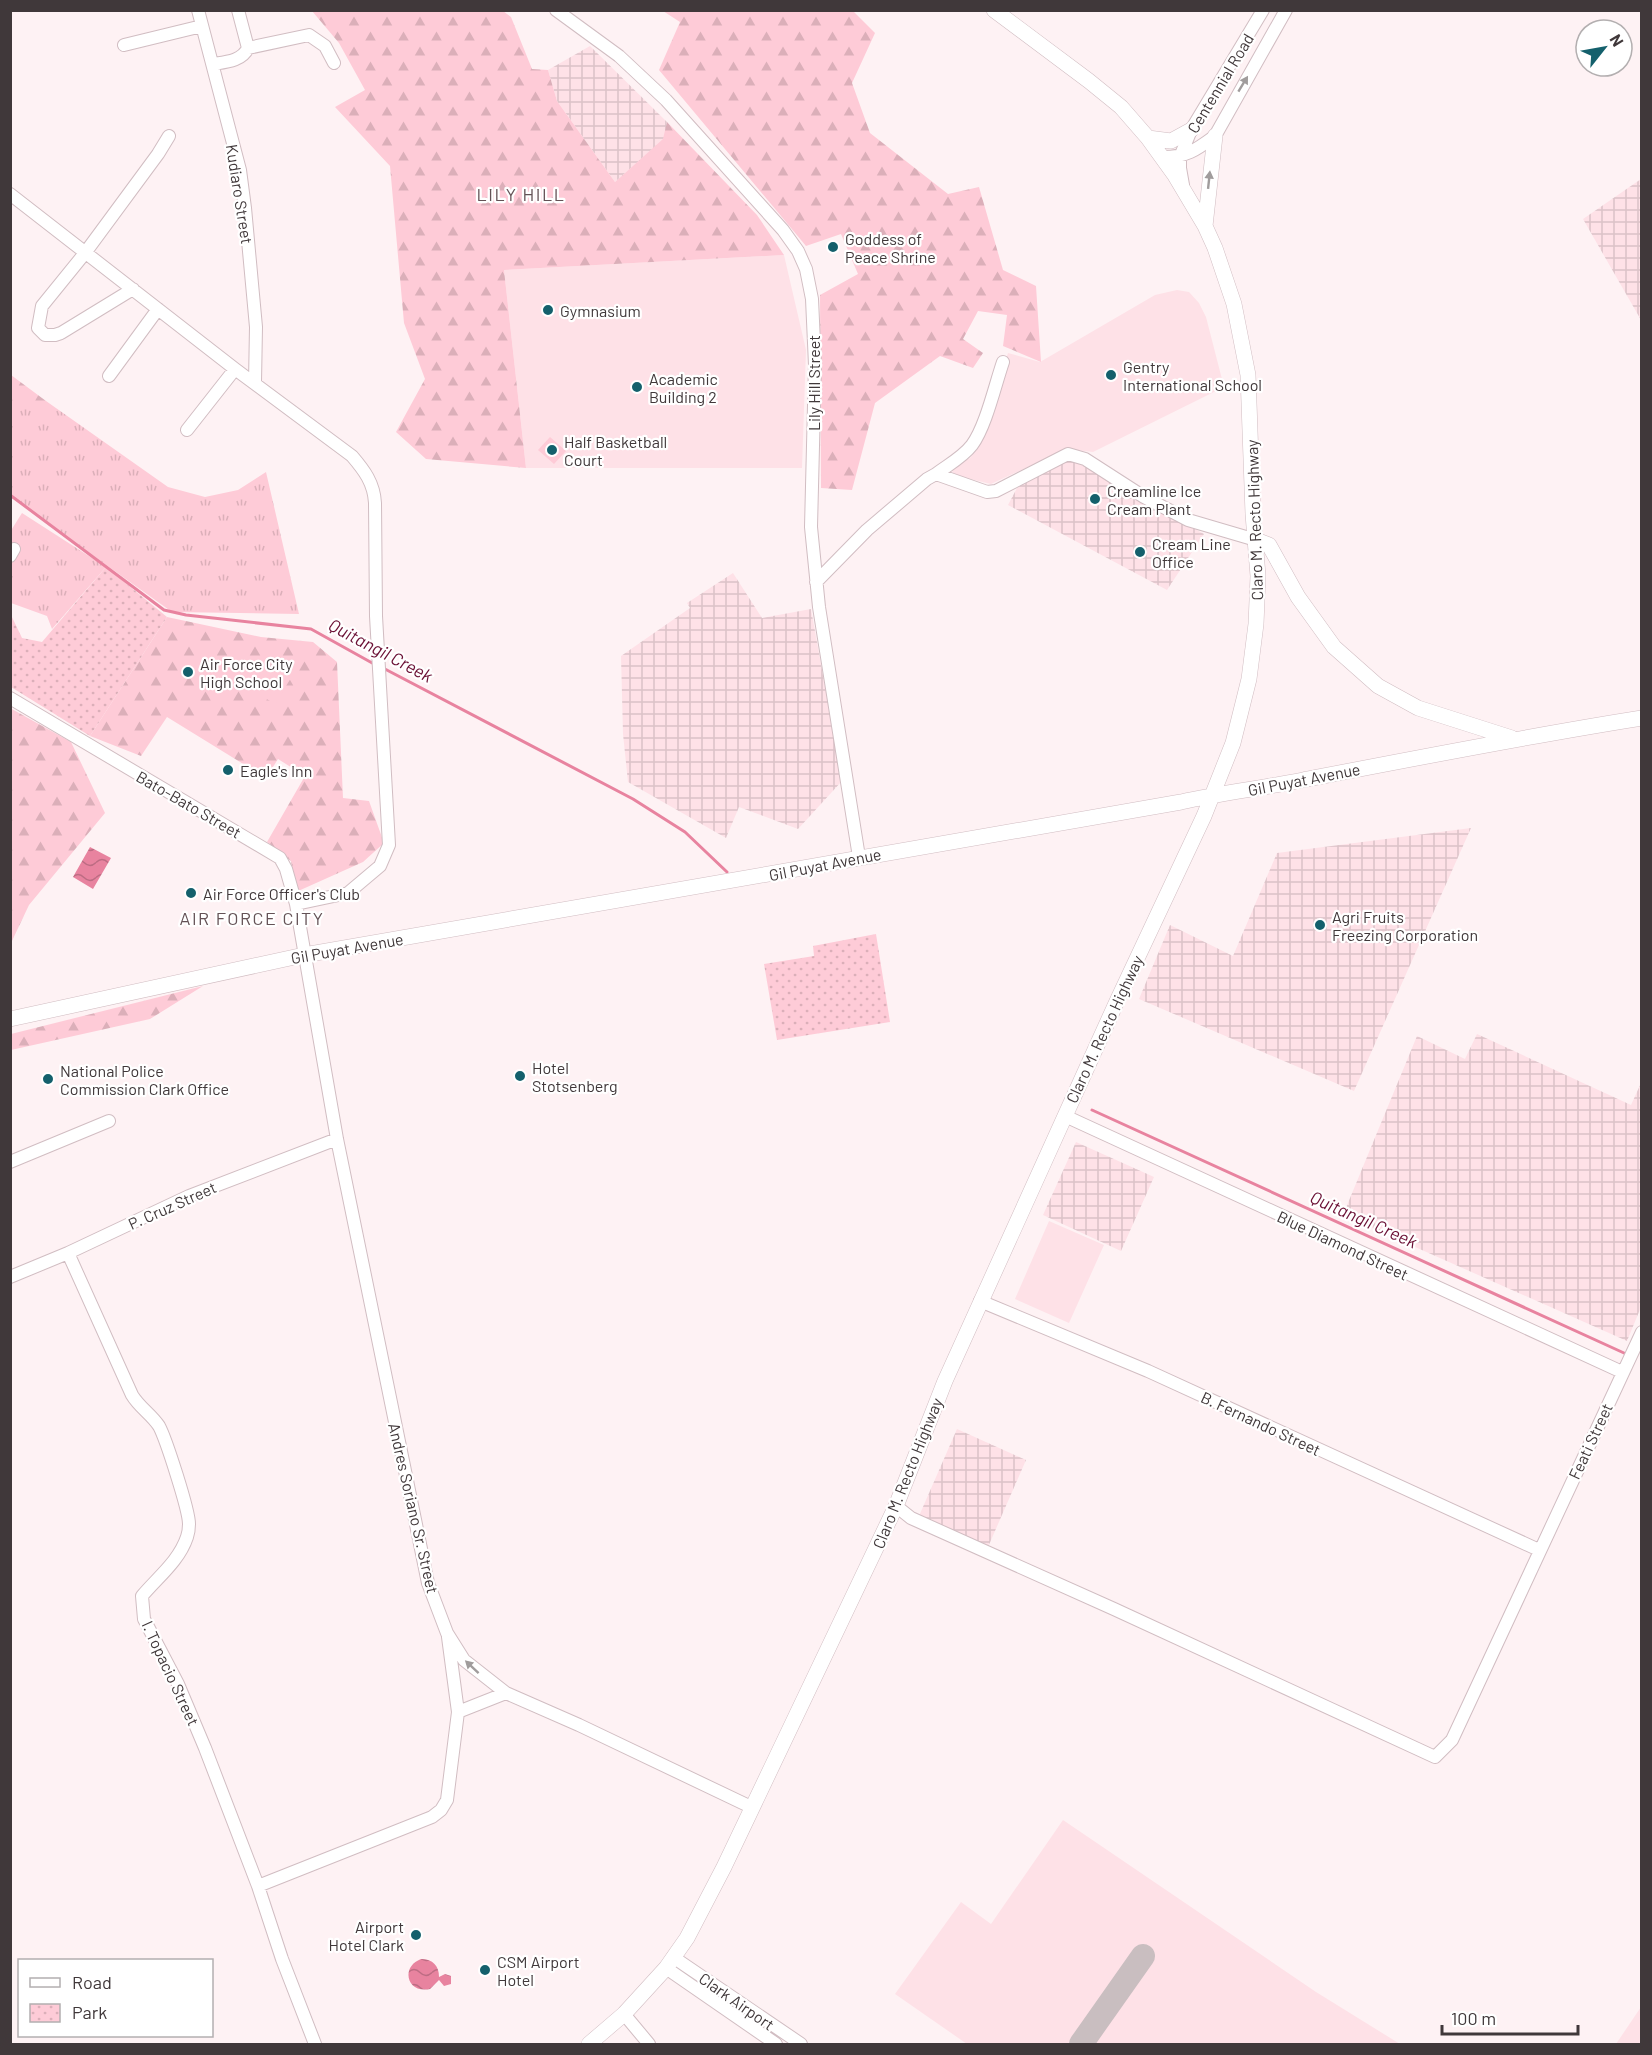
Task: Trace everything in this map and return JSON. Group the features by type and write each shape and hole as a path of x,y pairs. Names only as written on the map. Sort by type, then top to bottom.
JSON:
{"main road":[{"name":"Claro M. Recto Highway","path":"589,2044 624,2014 669,1963 687,1938 792,1727 896,1506 945,1381 980,1301 1213,795 1233,743 1249,679 1257,610 1258,576 1253,514 1248,375 1231,296 1205,225 1163,157 1111,98 994,10"},
{"path":"1148,138 1171,141 1191,130"},
{"path":"1205,225 1215,136"},
{"path":"1256,540 1269,545 1298,597 1334,647 1378,686 1418,708 1515,738"},
{"name":"Gil Puyat Avenue","path":"10,1018 304,955 1262,788 1515,738 1641,718"}],"street":[{"name":"Kudiaro Street","path":"198,10 240,170 256,327 255,382"},
{"path":"238,10 248,48"},
{"name":"Lily Hill Street","path":"556,10 619,57 666,100 783,230 798,251 806,269 813,310 815,365 811,527 816,582 859,857"},
{"name":"Centennial Road","path":"1184,190 1180,157 1191,130 1263,10"},
{"name":"Centennial Road","path":"1163,157 1180,157 1197,150 1215,136 1286,10"},
{"path":"124,45 202,26"},
{"path":"213,64 237,58 248,48 309,35 326,46 334,63"},
{"path":"133,289 62,333 45,335 38,328 42,306 85,253 158,154 169,135"},
{"path":"10,194 234,369 255,382 352,456 366,471 372,485 375,503 376,616 389,845 380,866 348,893 296,904"},
{"path":"109,376 158,309"},
{"path":"816,582 867,530 927,479 963,455 976,438 1003,362"},
{"path":"187,430 234,369"},
{"path":"936,474 987,492 996,491 1056,459 1068,454 1077,455 1135,492 1178,515 1256,540"},
{"name":"Bato-Bato Street","path":"10,698 280,858 286,869 296,904 304,955"},
{"name":"Andres Soriano Sr. Street","path":"304,955 337,1139 428,1583 447,1633 464,1660 506,1693 751,1807"},
{"name":"Blue Diamond Street","path":"1065,1116 1622,1372"},
{"path":"10,1162 109,1121"},
{"name":"P. Cruz Street","path":"10,1277 68,1253 189,1196 337,1139"},
{"name":"I. Topacio Street","path":"68,1253 132,1395 138,1405 158,1425 165,1438 189,1522 187,1537 175,1561 155,1579 142,1596 144,1619 192,1715 258,1886 282,1959 315,2044"},
{"name":"B. Fernando Street","path":"980,1301 1148,1371 1539,1550"},
{"name":"Feati Street","path":"896,1506 911,1518 1435,1757 1452,1740 1641,1332"},
{"path":"258,1886 432,1817 441,1810 447,1800 458,1712 447,1633"},
{"path":"458,1712 506,1693"},
{"name":"Clark Airport","path":"669,1963 776,2044"},
{"name":"Clark Airport","path":"669,1963 801,2044"},
{"path":"624,2014 650,2044"}],"shaded area":[{"path":"590,46 667,122 664,139 615,182 557,101 548,70"},
{"path":"1641,179 1641,320 1583,219"},
{"path":"784,255 806,350 802,468 526,468 504,270"},
{"name":"Gentry International School","path":"1177,290 1189,292 1199,303 1206,317 1224,387 1093,452 1067,449 991,484 953,473 951,468 970,458 978,448 1008,353 1040,362 1155,295"},
{"path":"1071,459 1204,534 1167,590 1008,505 1017,488 1052,465"},
{"path":"733,573 762,618 811,609 842,781 798,829 739,807 726,838 628,782 623,734 621,656 690,608 687,603"},
{"path":"1471,828 1354,1091 1139,999 1170,925 1233,956 1277,853"},
{"path":"1477,1034 1631,1105 1641,1083 1641,1307 1627,1341 1343,1215 1417,1036 1465,1059"},
{"path":"1076,1142 1154,1177 1121,1251 1043,1215"},
{"path":"1049,1221 1104,1245 1069,1323 1015,1299"},
{"path":"957,1429 1026,1460 988,1547 919,1516"},
{"path":"1063,1820 1316,1992 1400,2044 967,2044 895,1994 961,1902 991,1924"},
{"path":"1641,2007 1641,2044 1616,2044"}],"green space":[{"path":"312,11 503,11 511,17 532,69 548,70 557,101 615,182 663,139 667,122 757,215 784,255 504,270 526,468 426,459 396,432 425,379 404,323 390,166 335,107 365,90 339,43"},
{"path":"663,11 853,11 875,33 852,83 870,133 948,194 979,187 1003,270 1036,286 1041,362 1003,346 1007,315 978,311 963,339 983,353 973,368 940,356 875,403 852,490 821,488 820,295 858,274 841,234 806,246 659,70 680,22"},
{"path":"11,375 46,401 11,401"},
{"path":"11,401 46,401 168,487 205,497 238,490 266,472 299,614 172,612 11,497"},
{"name":"Half Basketball Court","path":"550,437 566,451 554,464 538,450"},
{"path":"22,513 106,567 52,629 47,616 11,603 10,532"},
{"path":"106,567 167,617 90,736 11,687 11,615 22,638 42,642"},
{"path":"167,617 261,637 313,642 337,662 343,798 369,801 384,843 363,862 296,892 291,861 267,842 305,776 278,759 266,778 167,717 141,756 90,736"},
{"path":"274,661 294,673 275,704 255,692"},
{"path":"10,708 71,742 105,813 29,905 11,943"},
{"path":"876,934 890,1022 777,1040 764,964 814,956 813,946"},
{"path":"203,986 150,1019 11,1050 11,1034"}],"water":[{"path":"90,847 111,858 93,889 73,877"},
{"path":"421,1959 429,1960 434,1964 439,1977 445,1974 451,1976 451,1984 444,1986 439,1980 430,1989 416,1988 409,1979 409,1973 414,1963"}],"waterway":[{"name":"Quitangil Creek","path":"10,495 164,610 186,615 311,629 374,664"},
{"name":"Quitangil Creek","path":"383,668 633,799 685,832 727,872"},
{"name":"Quitangil Creek","path":"1092,1110 1624,1353"}],"taxiway":[{"path":"1081,2044 1143,1956"}],"place":[{"name":"Goddess of Peace Shrine","path":"833,247"},
{"name":"Gymnasium","path":"548,310"},
{"name":"Gentry International School","path":"1111,375"},
{"name":"Academic Building 2","path":"637,387"},
{"name":"Half Basketball Court","path":"552,450"},
{"name":"Creamline Ice Cream Plant","path":"1095,499"},
{"name":"Cream Line Office","path":"1140,552"},
{"name":"Air Force City High School","path":"188,672"},
{"name":"Eagle's Inn","path":"228,770"},
{"name":"Air Force Officer's Club","path":"191,893"},
{"name":"Agri Fruits Freezing Corporation","path":"1320,925"},
{"name":"Hotel Stotsenberg","path":"520,1076"},
{"name":"National Police Commission Clark Office","path":"48,1079"},
{"name":"Airport Hotel Clark","path":"416,1935"},
{"name":"CSM Airport Hotel","path":"485,1970"}],"district":[{"name":"LILY HILL","path":"521,194"},
{"name":"AIR FORCE CITY","path":"252,918"}]}
